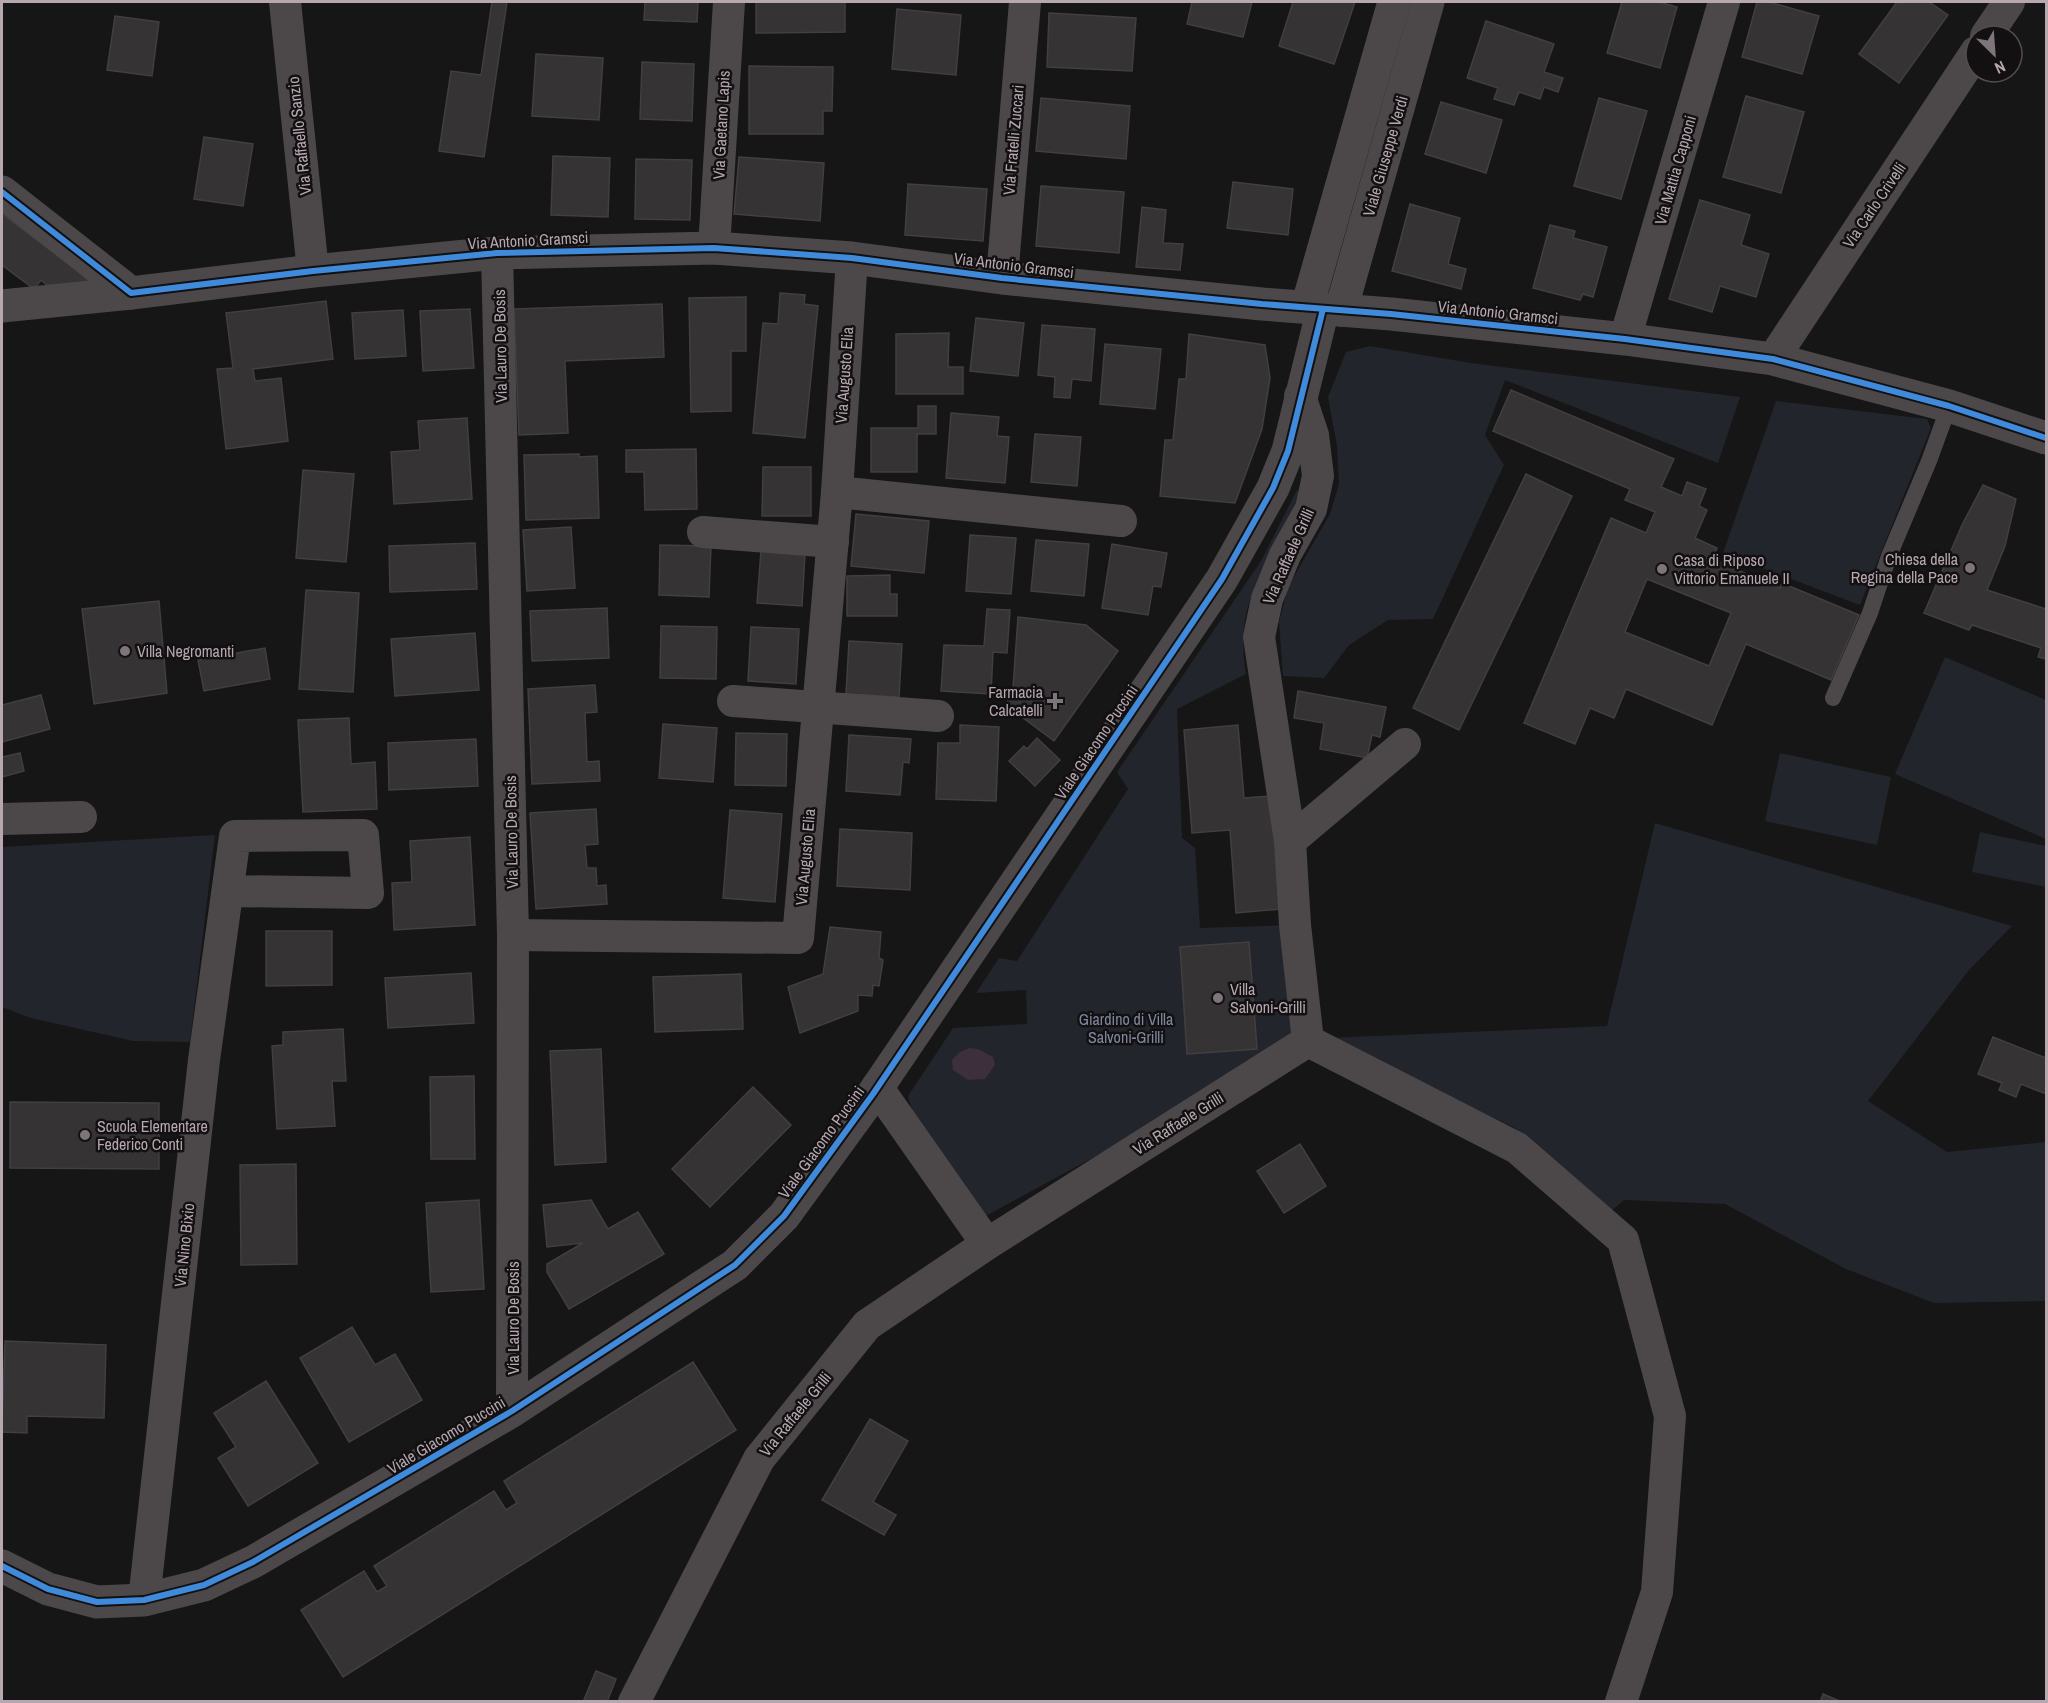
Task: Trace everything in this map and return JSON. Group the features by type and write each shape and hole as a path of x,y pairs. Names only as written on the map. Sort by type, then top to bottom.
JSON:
{"street":[{"name":"Via Raffaello Sanzio","path":"285,2 313,271"},
{"name":"Via Gaetano Lapis","path":"714,248 729,2"},
{"name":"Via Fratelli Zuccari","path":"1002,278 1025,2"},
{"name":"Viale Giuseppe Verdi","path":"1324,309 1394,2"},
{"name":"Viale Giuseppe Verdi","path":"1324,309 1428,2"},
{"name":"Via Mattia Capponi","path":"1625,339 1724,2"},
{"path":"1994,24 2009,2"},
{"name":"Via Carlo Crivelli","path":"1773,359 1964,70"},
{"path":"2,192 131,293"},
{"name":"Via Antonio Gramsci","path":"2,306 497,253 714,248 852,258 1002,278 1625,339 1773,359 1949,406 2046,438"},
{"name":"Via Lauro De Bosis","path":"497,253 513,935 512,1411"},
{"name":"Via Augusto Elia","path":"513,935 798,938 837,492 852,258"},
{"name":"Viale Giacomo Puccini","path":"2,1566 48,1589 96,1602 144,1600 204,1585 253,1562 512,1411 735,1265 784,1216 877,1087 1222,579 1273,488 1288,451 1300,396 1324,309"},
{"name":"Via Raffaele Grilli","path":"634,1701 759,1459 867,1325 987,1244 1308,1041 1295,925 1290,841 1259,637 1267,599 1285,555 1311,509 1318,476 1313,435 1300,396"},
{"path":"837,492 1121,521"},
{"path":"703,532 832,542"},
{"path":"733,701 938,716"},
{"path":"1290,841 1405,744"},
{"path":"2,819 81,817"},
{"name":"Via Nino Bixio","path":"144,1600 204,1060 228,891"},
{"path":"1308,1041 1517,1148 1623,1240 1670,1416 1657,1592 1621,1701"},
{"path":"877,1087 987,1244"}],"lane":[{"path":"1833,698 1870,613 1889,556 1929,461 1949,406"}],"green space":[{"path":"1370,346 1471,363 1740,397 1718,463 1505,380 1485,435 1504,465 1433,619 1388,620 1349,645 1324,678 1283,676 1279,622 1288,587 1330,514 1339,484 1337,446 1328,397 1346,352"},
{"path":"1776,401 1927,419 1931,428 1860,605 1723,553"},
{"name":"Giardino di Villa Salvoni-Grilli","path":"1297,490 1303,496 1270,556 1249,604 1243,633 1246,674 1177,709 1182,838 1195,848 1200,928 1295,925 1308,1041 982,1218 914,1118 908,1096 953,1028 1027,1024 1026,990 976,993 999,958 1017,961 1128,789 1117,772 1261,561"},
{"path":"1945,657 2046,700 2046,839 1895,774"},
{"path":"1780,753 1891,777 1877,845 1765,821"},
{"path":"1655,823 2012,926 1969,970 1868,1101 1947,1152 2046,1142 2046,1301 1934,1303 1846,1269 1725,1204 1624,1200 1610,1212 1515,1128 1328,1038 1607,1026"},
{"path":"1980,832 2046,846 2046,887 1972,872"},
{"path":"215,835 190,1042 133,1041 31,1018 2,1007 2,847"}],"shaded area":[{"path":"969,1048 978,1049 993,1057 995,1065 985,1079 968,1080 953,1070 952,1060 960,1052"}],"building":[{"path":"492,2 507,2 484,157 439,151 451,71 481,75"},
{"path":"645,2 698,2 697,22 644,20"},
{"path":"756,2 845,2 845,32 756,33"},
{"path":"1192,2 1252,2 1243,37 1187,24"},
{"path":"1293,2 1355,2 1334,64 1279,46"},
{"path":"1622,2 1659,2 1677,7 1660,68 1607,53"},
{"path":"1757,2 1769,2 1819,16 1802,74 1742,57"},
{"path":"1897,2 1929,2 1948,15 1899,83 1859,54"},
{"path":"897,9 961,15 956,75 892,69"},
{"path":"1049,13 1136,18 1132,71 1047,67"},
{"path":"115,16 159,22 152,76 107,70"},
{"path":"1486,21 1554,44 1544,72 1563,78 1558,92 1544,87 1540,99 1519,92 1514,105 1494,99 1498,88 1467,78"},
{"path":"536,54 603,58 599,120 532,116"},
{"path":"642,62 694,64 692,121 640,119"},
{"path":"749,66 833,67 832,111 823,111 823,134 749,134"},
{"path":"1746,96 1804,112 1781,193 1723,177"},
{"path":"1041,98 1130,106 1126,159 1036,151"},
{"path":"1599,98 1647,111 1621,199 1574,186"},
{"path":"1441,102 1502,120 1486,173 1425,154"},
{"path":"204,137 253,144 243,206 194,199"},
{"path":"553,156 610,158 608,217 551,215"},
{"path":"739,157 824,163 820,221 734,214"},
{"path":"636,159 692,160 690,220 635,219"},
{"path":"1233,182 1293,189 1288,235 1227,228"},
{"path":"908,184 987,189 983,241 905,235"},
{"path":"1041,186 1124,192 1119,253 1036,246"},
{"path":"1700,200 1750,215 1741,245 1769,254 1756,297 1720,286 1712,312 1669,299"},
{"path":"1410,204 1460,218 1448,264 1466,269 1461,289 1392,271"},
{"path":"1142,207 1166,210 1163,243 1183,244 1180,270 1136,267"},
{"path":"2,214 88,278 80,290 56,293 41,280 34,289 2,265"},
{"path":"1550,225 1575,231 1573,238 1607,247 1593,297 1583,294 1580,300 1533,288"},
{"path":"780,293 805,295 804,304 818,306 805,438 753,433 763,323 778,324"},
{"path":"746,297 746,351 731,351 731,411 691,412 689,298"},
{"path":"326,301 333,359 253,369 255,381 281,378 288,441 226,449 217,369 233,368 226,313"},
{"path":"662,304 664,357 565,361 568,433 519,435 514,309"},
{"path":"470,309 474,368 423,371 420,311"},
{"path":"403,310 406,356 355,359 352,313"},
{"path":"976,318 1024,323 1018,376 970,371"},
{"path":"1042,325 1095,329 1091,381 1072,379 1070,398 1054,397 1055,377 1038,375"},
{"path":"949,333 948,367 963,367 963,394 896,394 896,334"},
{"path":"1189,334 1265,345 1270,378 1262,429 1235,503 1160,496 1165,440 1173,440 1179,379 1186,379"},
{"path":"1105,344 1161,349 1155,409 1100,404"},
{"name":"Casa di Riposo Vittorio Emanuele II","path":"1511,390 1674,459 1661,487 1682,496 1687,482 1706,489 1699,506 1707,510 1695,538 1717,548 1712,559 1780,588 1782,583 1859,615 1831,680 1746,644 1712,725 1626,689 1614,718 1590,708 1575,744 1524,723 1611,518 1646,533 1655,512 1625,500 1630,489 1493,431","holes":["1647,579 1731,613 1709,666 1625,632"]},
{"path":"918,406 936,406 936,434 917,434 917,472 871,472 871,428 918,428"},
{"path":"951,413 999,417 997,436 1009,437 1005,483 946,478"},
{"path":"467,418 472,499 394,504 391,452 420,450 418,421"},
{"path":"1035,434 1081,437 1077,486 1031,482"},
{"path":"696,449 697,509 645,510 644,472 626,472 626,450"},
{"path":"579,454 579,457 597,456 599,518 526,520 524,455"},
{"path":"763,467 811,467 811,516 762,516"},
{"path":"303,470 354,474 346,562 296,558"},
{"path":"1526,474 1572,496 1459,730 1413,708"},
{"name":"Chiesa della Regina della Pace","path":"1983,485 2016,499 2005,546 1987,590 2046,609 2046,659 2038,657 2041,648 1972,625 1969,630 1924,613 1962,525"},
{"path":"856,514 929,521 924,573 851,566"},
{"path":"571,527 575,588 527,591 523,530"},
{"path":"970,535 1016,538 1011,594 966,591"},
{"path":"1036,540 1089,544 1084,596 1031,591"},
{"path":"475,543 477,589 390,592 389,546"},
{"path":"1112,544 1167,553 1161,587 1153,586 1148,615 1102,608"},
{"path":"660,545 711,546 709,597 659,595"},
{"path":"761,551 805,554 802,606 757,603"},
{"path":"890,575 890,594 897,594 897,616 847,616 847,576"},
{"path":"306,590 359,593 353,692 299,689"},
{"name":"Villa Negromanti","path":"159,601 167,693 94,704 82,609"},
{"path":"607,608 609,658 532,661 530,611"},
{"path":"987,609 1010,610 1007,653 993,652 991,694 941,691 944,645 984,646"},
{"path":"1018,617 1086,625 1118,651 1054,741 1006,705 1013,688"},
{"path":"661,626 717,627 716,679 660,678"},
{"path":"751,627 799,629 796,684 748,681"},
{"path":"475,633 479,690 395,696 391,639"},
{"path":"849,641 902,644 899,697 846,694"},
{"path":"265,648 270,679 204,691 198,660"},
{"path":"595,685 597,712 585,713 587,762 599,761 600,781 532,784 528,689"},
{"path":"1298,691 1386,707 1380,737 1372,735 1367,758 1320,749 1324,723 1294,718"},
{"path":"41,695 50,729 2,742 2,705"},
{"path":"349,718 351,764 375,762 377,809 303,812 298,720"},
{"path":"663,724 717,728 713,782 659,778"},
{"path":"960,725 999,727 996,801 936,799 938,743 960,743"},
{"path":"1238,725 1244,798 1272,796 1281,909 1236,913 1230,830 1192,833 1184,730"},
{"path":"736,733 787,734 786,786 735,785"},
{"path":"849,735 911,739 909,763 903,762 900,795 846,791"},
{"path":"1037,738 1060,760 1035,786 1009,761 1024,746 1027,749"},
{"path":"476,739 478,786 389,790 388,743"},
{"path":"20,753 24,771 2,777 2,757"},
{"path":"596,809 598,844 585,845 587,868 596,868 597,886 606,885 607,904 536,909 530,813"},
{"path":"730,810 782,814 775,902 723,898"},
{"path":"840,829 912,833 910,890 837,886"},
{"path":"470,837 475,925 394,930 392,883 412,882 410,841"},
{"path":"830,927 881,932 879,958 883,960 879,986 873,985 872,996 858,995 858,1011 800,1033 788,987 823,974"},
{"path":"266,931 332,931 332,985 266,986"},
{"name":"Villa Salvoni-Grilli","path":"1249,942 1257,1049 1187,1054 1180,947"},
{"path":"471,973 474,1023 388,1028 385,978"},
{"path":"741,974 743,1029 655,1032 653,977"},
{"path":"343,1029 346,1081 332,1081 335,1126 277,1129 272,1046 283,1045 283,1032"},
{"path":"1993,1037 2046,1058 2046,1094 2021,1084 2016,1097 1999,1090 2002,1083 1978,1074"},
{"path":"601,1049 606,1162 555,1165 550,1051"},
{"path":"474,1076 475,1159 431,1159 430,1077"},
{"path":"753,1087 791,1125 710,1207 672,1169"},
{"name":"Scuola Elementare Federico Conti","path":"10,1102 159,1103 159,1169 10,1168"},
{"path":"1300,1144 1326,1186 1284,1213 1257,1171"},
{"path":"296,1164 297,1264 241,1265 240,1165"},
{"path":"479,1200 484,1289 431,1292 426,1203"},
{"path":"591,1200 608,1229 638,1212 664,1254 569,1309 547,1272 547,1264 583,1243 547,1247 543,1205"},
{"path":"352,1327 375,1365 395,1354 422,1400 349,1442 300,1358"},
{"path":"5,1341 106,1345 104,1418 27,1416 27,1433 2,1432"},
{"path":"693,1362 736,1430 343,1677 301,1610 364,1571 377,1592 387,1586 374,1566 494,1491 506,1510 517,1503 504,1481"},
{"path":"266,1381 318,1463 248,1506 218,1458 236,1447 214,1413"},
{"path":"870,1419 908,1441 873,1502 896,1515 884,1535 822,1500"},
{"path":"596,1671 616,1679 607,1702 583,1702"},
{"path":"1823,1694 1842,1702 1820,1702"}],"cycle path":[{"path":"2,192 131,293 313,271 497,253 714,248 852,258 1002,278 1262,304 1391,314 1625,339 1773,359 1949,406 2046,438"},
{"path":"2,1566 48,1589 97,1602 144,1600 204,1585 253,1562 512,1411 735,1265 784,1216 873,1094 1222,579 1273,488 1288,451 1323,309"}],"place":[{"name":"Chiesa della Regina della Pace","path":"1970,568"},
{"name":"Casa di Riposo Vittorio Emanuele II","path":"1662,569"},
{"name":"Villa Negromanti","path":"125,651"},
{"name":"Farmacia Calcatelli","path":"1055,701"},
{"name":"Villa Salvoni-Grilli","path":"1218,998"},
{"name":"Scuola Elementare Federico Conti","path":"85,1135"}]}
